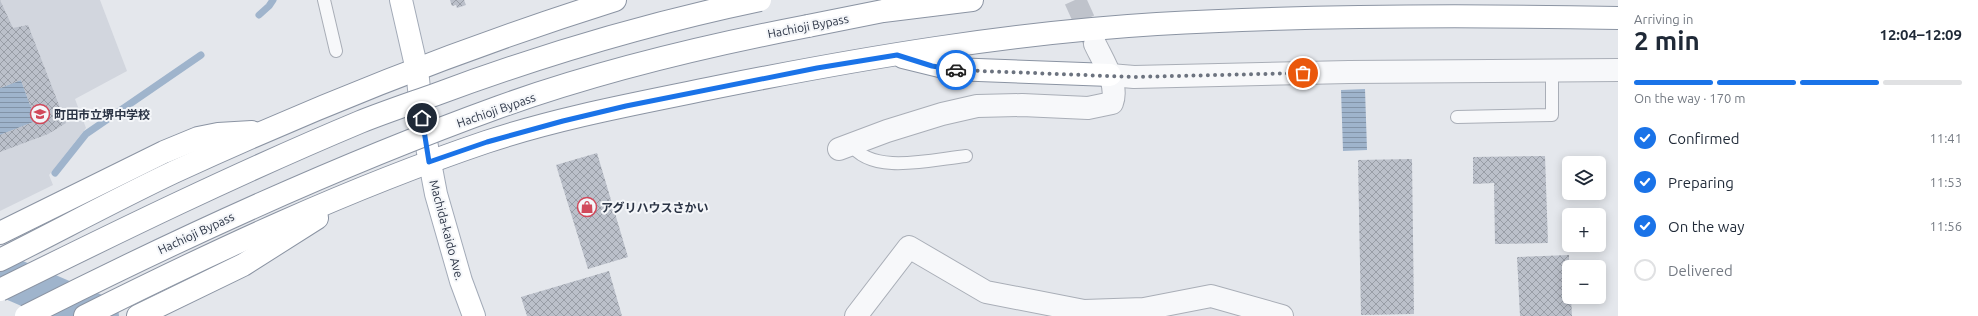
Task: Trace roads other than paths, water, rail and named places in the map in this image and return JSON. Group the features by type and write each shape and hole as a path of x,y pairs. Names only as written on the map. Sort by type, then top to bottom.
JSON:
{"main road":[{"name":"Machida-kaido Ave.","path":"401,0 417,70 429,162 436,194 459,274 474,316"},
{"path":"0,260 173,173 263,132 417,70 570,14 615,0"},
{"path":"0,290 188,197 362,121 490,74 580,45 661,23 760,0"},
{"name":"Hachioji Bypass","path":"26,316 195,232 283,192 373,154 501,106 670,56 744,38 883,11 972,0"},
{"path":"85,316 147,285 294,216 429,162 505,136 626,106 810,69 897,55 1052,34 1162,24 1270,19 1412,17 1618,18"},
{"path":"897,55 952,70 1110,75"},
{"path":"0,233 164,152 198,138 218,134 263,132"},
{"path":"138,316 243,265 374,183"}],"street":[{"path":"845,146 942,114 976,106 1022,104 1088,108 1112,104 1115,96 1110,75 1095,44"},
{"path":"1110,75 1134,77 1349,72 1618,70"},
{"path":"856,316 909,247 986,292 1084,311 1145,312 1211,296 1279,315"}],"lane":[{"path":"324,0 336,51"},
{"path":"1457,117 1552,115 1552,71"},
{"path":"845,146 869,160 888,164 966,156"}],"water":[{"path":"21,80 36,121 0,135 0,88"},
{"path":"1365,89 1367,150 1343,151 1341,90"}],"waterway":[{"path":"259,15 273,0"},
{"path":"55,173 86,134 201,55"},
{"path":"0,274 98,316"}],"tunnel":[{"path":"1075,0 1095,44"}],"place":[{"name":"町田市立堺中学校","path":"40,114"},
{"name":"アグリハウスさかい","path":"587,207"}]}
